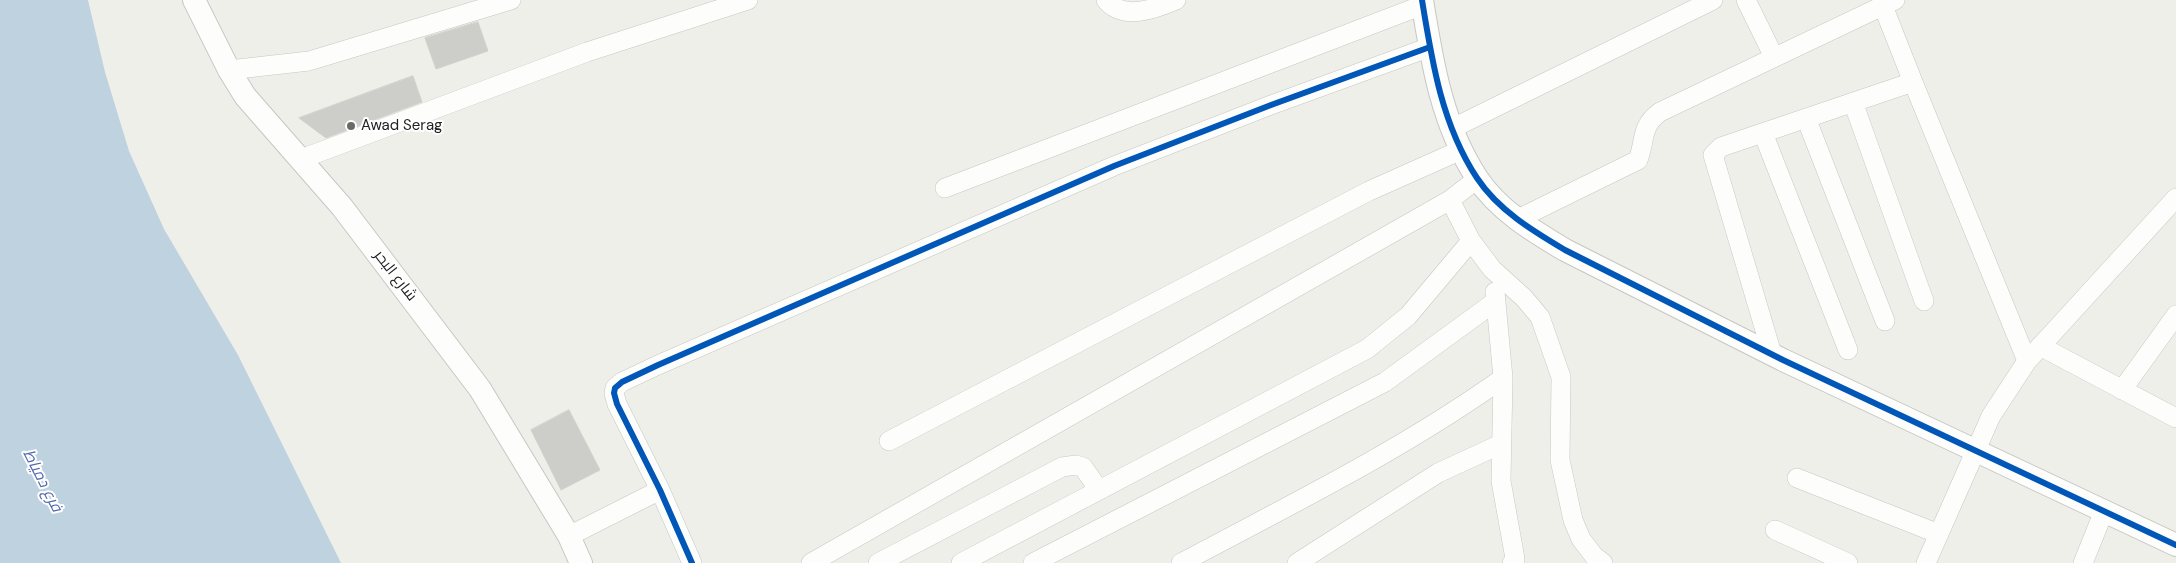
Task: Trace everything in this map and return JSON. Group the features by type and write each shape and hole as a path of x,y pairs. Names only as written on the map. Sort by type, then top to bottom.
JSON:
{"street":[{"name":"شارع البحر","path":"194,0 229,70 245,96 348,215 480,389 569,536 581,563"},
{"path":"229,70 309,61 511,0"},
{"path":"300,159 587,52 748,0"},
{"path":"1106,0 1111,6 1122,11 1159,7 1176,0"},
{"path":"1451,129 1713,0"},
{"path":"1746,0 1774,57"},
{"path":"945,188 1423,2 1440,97 1451,129 1477,179 1503,207 1533,231 1565,250 1772,354 2176,545"},
{"path":"1518,219 1638,160 1646,127 1650,119 1660,112 1889,3 1913,82 2027,360"},
{"path":"692,563 660,490 617,404 614,393 615,388 622,382 1114,166 1430,47"},
{"path":"1772,354 1713,160 1716,150 1913,82"},
{"path":"1853,102 1924,301"},
{"path":"1806,118 1885,321"},
{"path":"1762,133 1848,350"},
{"path":"889,441 1369,191 1462,150"},
{"path":"811,563 1450,200 1477,179"},
{"path":"1926,563 1991,416 2027,360 2176,198"},
{"path":"1450,200 1471,241 1492,268 1524,298 1540,317 1561,377 1560,460 1573,520 1581,539 1594,556 1603,563"},
{"path":"961,563 1367,349 1408,316 1471,241"},
{"path":"1492,268 1503,378 1501,481 1514,552 1515,560 1512,563"},
{"path":"1032,563 1385,382 1496,301"},
{"path":"2122,390 2176,315"},
{"path":"2040,346 2176,418"},
{"path":"1181,563 1403,442 1462,407 1503,378"},
{"path":"1297,563 1438,473 1501,444"},
{"path":"878,563 1062,467 1070,465 1083,467 1099,490"},
{"path":"1797,478 1939,534"},
{"path":"569,536 660,490"},
{"path":"2083,563 2104,511"},
{"path":"1775,530 1848,563"}],"water":[{"name":"فرع دمياط","path":"0,0 88,0 105,72 129,151 164,229 238,355 341,563 0,563"}],"building":[{"path":"478,22 488,51 436,69 425,38"},
{"path":"413,76 422,102 326,138 299,118"},
{"path":"569,410 600,470 561,490 531,430"}],"cycle path":[{"path":"1422,0 1440,92 1455,137 1465,158 1485,190 1517,219 1565,250 1783,360 2176,545"},
{"path":"692,563 660,490 617,404 614,393 615,388 622,382 1114,166 1271,105 1430,47"}],"place":[{"name":"Awad Serag","path":"351,126"}]}
